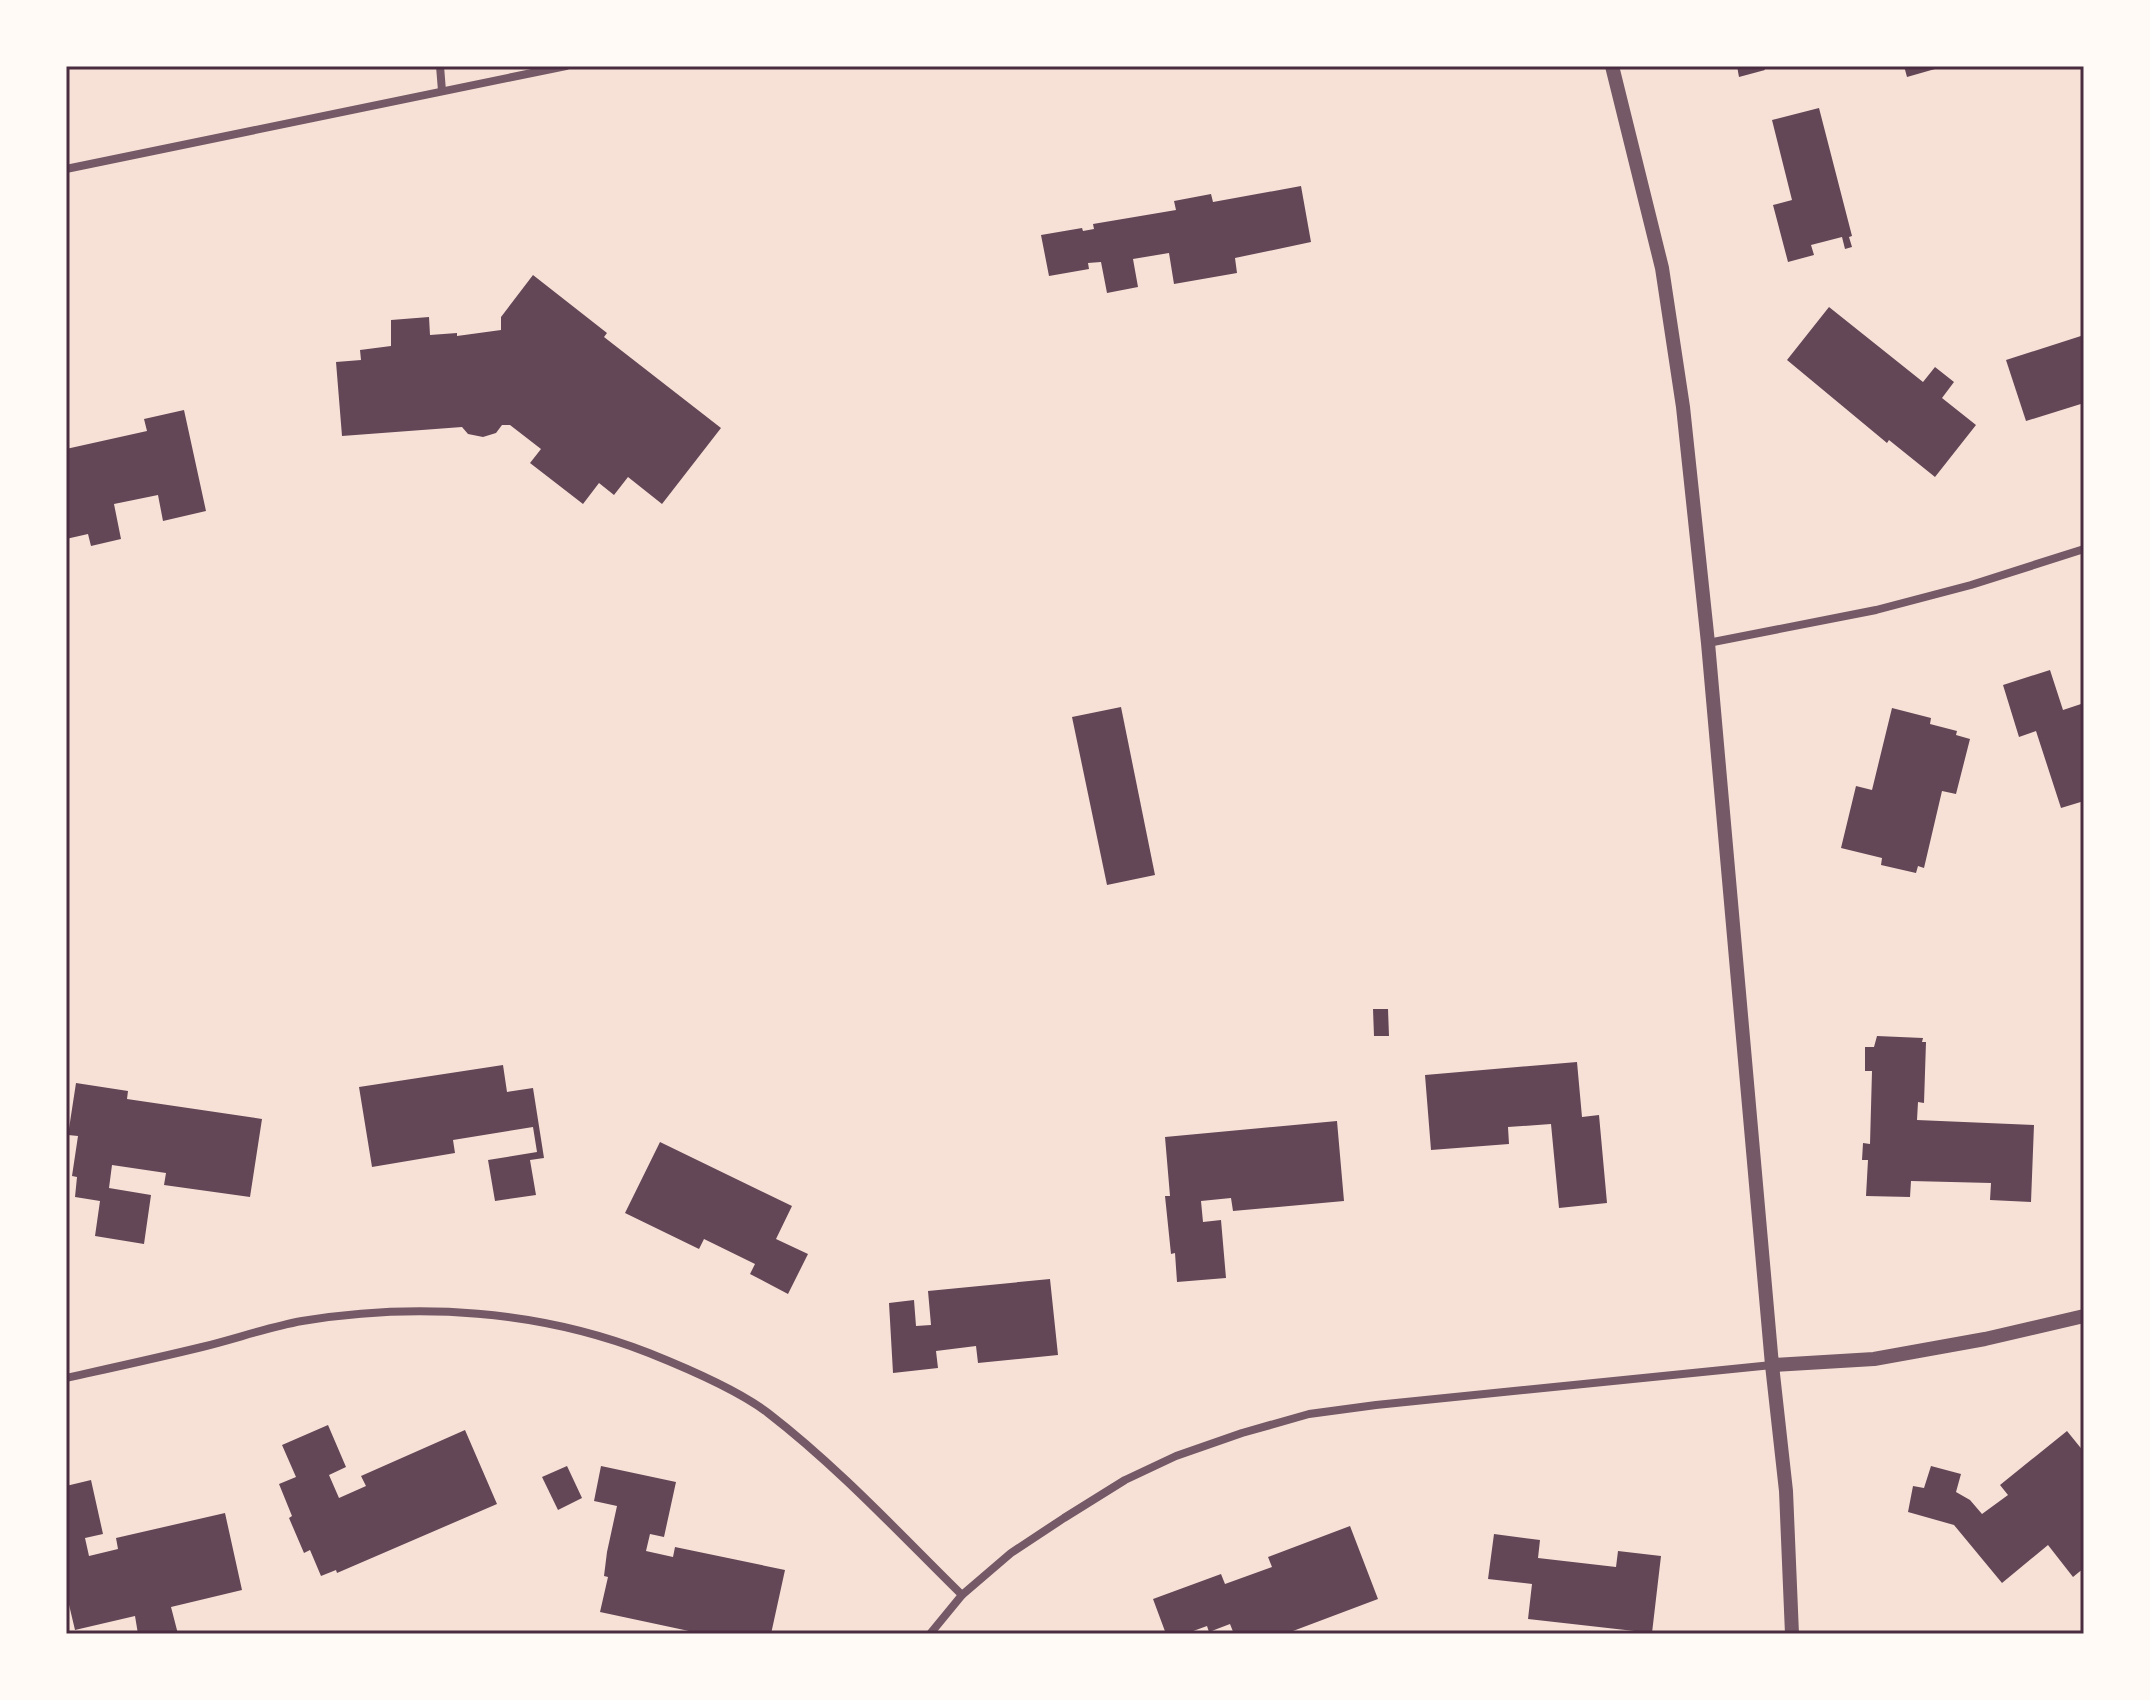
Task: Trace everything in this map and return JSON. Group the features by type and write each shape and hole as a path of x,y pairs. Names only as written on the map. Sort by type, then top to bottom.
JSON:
{"street":[{"path":"440,66 442,91"},
{"path":"66,169 566,66"},
{"path":"1612,66 1662,268 1683,407 1708,643 1772,1365 1786,1491 1792,1634"},
{"path":"1708,643 1876,610 1971,585 2084,549"},
{"path":"66,1378 300,1321 372,1313 449,1312 530,1319 611,1338 686,1368 765,1411 835,1470 962,1595"},
{"path":"930,1634 962,1595 1011,1553 1125,1480 1176,1456 1309,1414 1772,1365 1874,1359 1985,1339 2084,1316"}],"building":[{"path":"1737,66 1763,66 1765,70 1739,77"},
{"path":"1904,66 1942,66 1942,67 1907,77"},
{"path":"1819,108 1852,236 1849,237 1852,247 1845,249 1842,237 1811,245 1814,255 1788,262 1773,205 1792,200 1772,120"},
{"path":"1301,186 1311,242 1235,258 1237,273 1174,284 1169,253 1133,259 1138,287 1107,293 1101,262 1088,263 1089,269 1049,276 1041,235 1094,229 1093,224 1176,210 1174,201 1211,194 1213,202"},
{"path":"533,275 607,333 604,337 721,428 662,504 628,477 614,495 599,483 583,504 530,463 541,449 510,425 502,425 496,433 483,437 468,434 462,427 342,436 336,362 361,360 360,350 391,346 391,320 429,317 430,335 457,333 457,336 501,330 501,317"},
{"path":"1829,307 1923,382 1935,367 1954,382 1942,398 1976,425 1935,477 1889,440 1887,443 1787,360"},
{"path":"2084,335 2084,403 2026,421 2006,360"},
{"path":"184,410 206,511 163,521 158,495 114,504 121,539 91,546 88,534 66,539 66,449 147,431 144,419"},
{"path":"2050,670 2063,710 2084,703 2084,801 2061,808 2036,731 2019,737 2003,685"},
{"path":"1121,707 1155,875 1107,885 1072,717"},
{"path":"1892,708 1931,718 1930,724 1957,731 1956,735 1970,739 1956,794 1942,791 1924,868 1918,866 1916,873 1881,865 1882,858 1841,848 1856,786 1872,790"},
{"path":"1373,1009 1388,1009 1389,1036 1374,1036"},
{"path":"1877,1036 1923,1038 1922,1042 1926,1042 1924,1103 1918,1102 1917,1120 2034,1125 2031,1202 1990,1200 1991,1183 1911,1181 1910,1197 1866,1196 1868,1160 1862,1160 1863,1143 1870,1144 1872,1071 1865,1071 1865,1047 1874,1047"},
{"path":"1577,1062 1582,1117 1599,1115 1607,1203 1559,1208 1551,1124 1508,1127 1509,1144 1431,1150 1425,1075"},
{"path":"503,1065 507,1092 533,1088 544,1158 530,1160 536,1195 495,1201 488,1160 537,1152 533,1127 453,1140 455,1153 372,1167 359,1087"},
{"path":"76,1083 128,1091 127,1099 262,1119 250,1197 164,1185 166,1173 112,1165 109,1188 151,1195 144,1244 95,1236 100,1201 75,1197 77,1177 72,1176 78,1136 68,1135"},
{"path":"1337,1121 1344,1201 1233,1211 1231,1198 1201,1201 1203,1222 1221,1220 1226,1278 1177,1282 1165,1196 1170,1196 1165,1137"},
{"path":"660,1142 792,1206 776,1239 808,1254 788,1294 750,1274 755,1264 704,1239 699,1249 625,1213"},
{"path":"1050,1279 1058,1355 978,1363 976,1346 936,1351 938,1368 893,1373 889,1303 914,1300 916,1326 931,1325 928,1291"},
{"path":"328,1425 346,1467 329,1475 339,1498 366,1486 361,1476 465,1430 497,1504 337,1573 336,1570 321,1576 310,1550 304,1553 279,1484 296,1477 282,1445"},
{"path":"2067,1431 2084,1452 2084,1568 2073,1577 2048,1545 2002,1583 1954,1525 1908,1512 1913,1486 1924,1488 1931,1466 1961,1474 1956,1492 1970,1500 1982,1514 2008,1495 2000,1485"},
{"path":"567,1466 582,1498 558,1510 542,1477"},
{"path":"601,1466 676,1482 664,1537 650,1534 646,1551 673,1557 675,1547 785,1570 771,1634 703,1634 600,1612 608,1577 604,1576 607,1552 617,1506 594,1501"},
{"path":"91,1480 103,1534 85,1538 89,1556 118,1549 116,1538 225,1513 242,1590 171,1607 178,1634 138,1634 135,1616 75,1630 66,1592 66,1486"},
{"path":"1350,1526 1378,1599 1285,1634 1234,1634 1230,1624 1209,1632 1207,1626 1185,1634 1166,1634 1153,1599 1221,1574 1225,1584 1272,1567 1268,1557"},
{"path":"1494,1534 1540,1540 1538,1558 1616,1567 1618,1551 1661,1556 1652,1633 1528,1619 1532,1584 1488,1579"}]}
